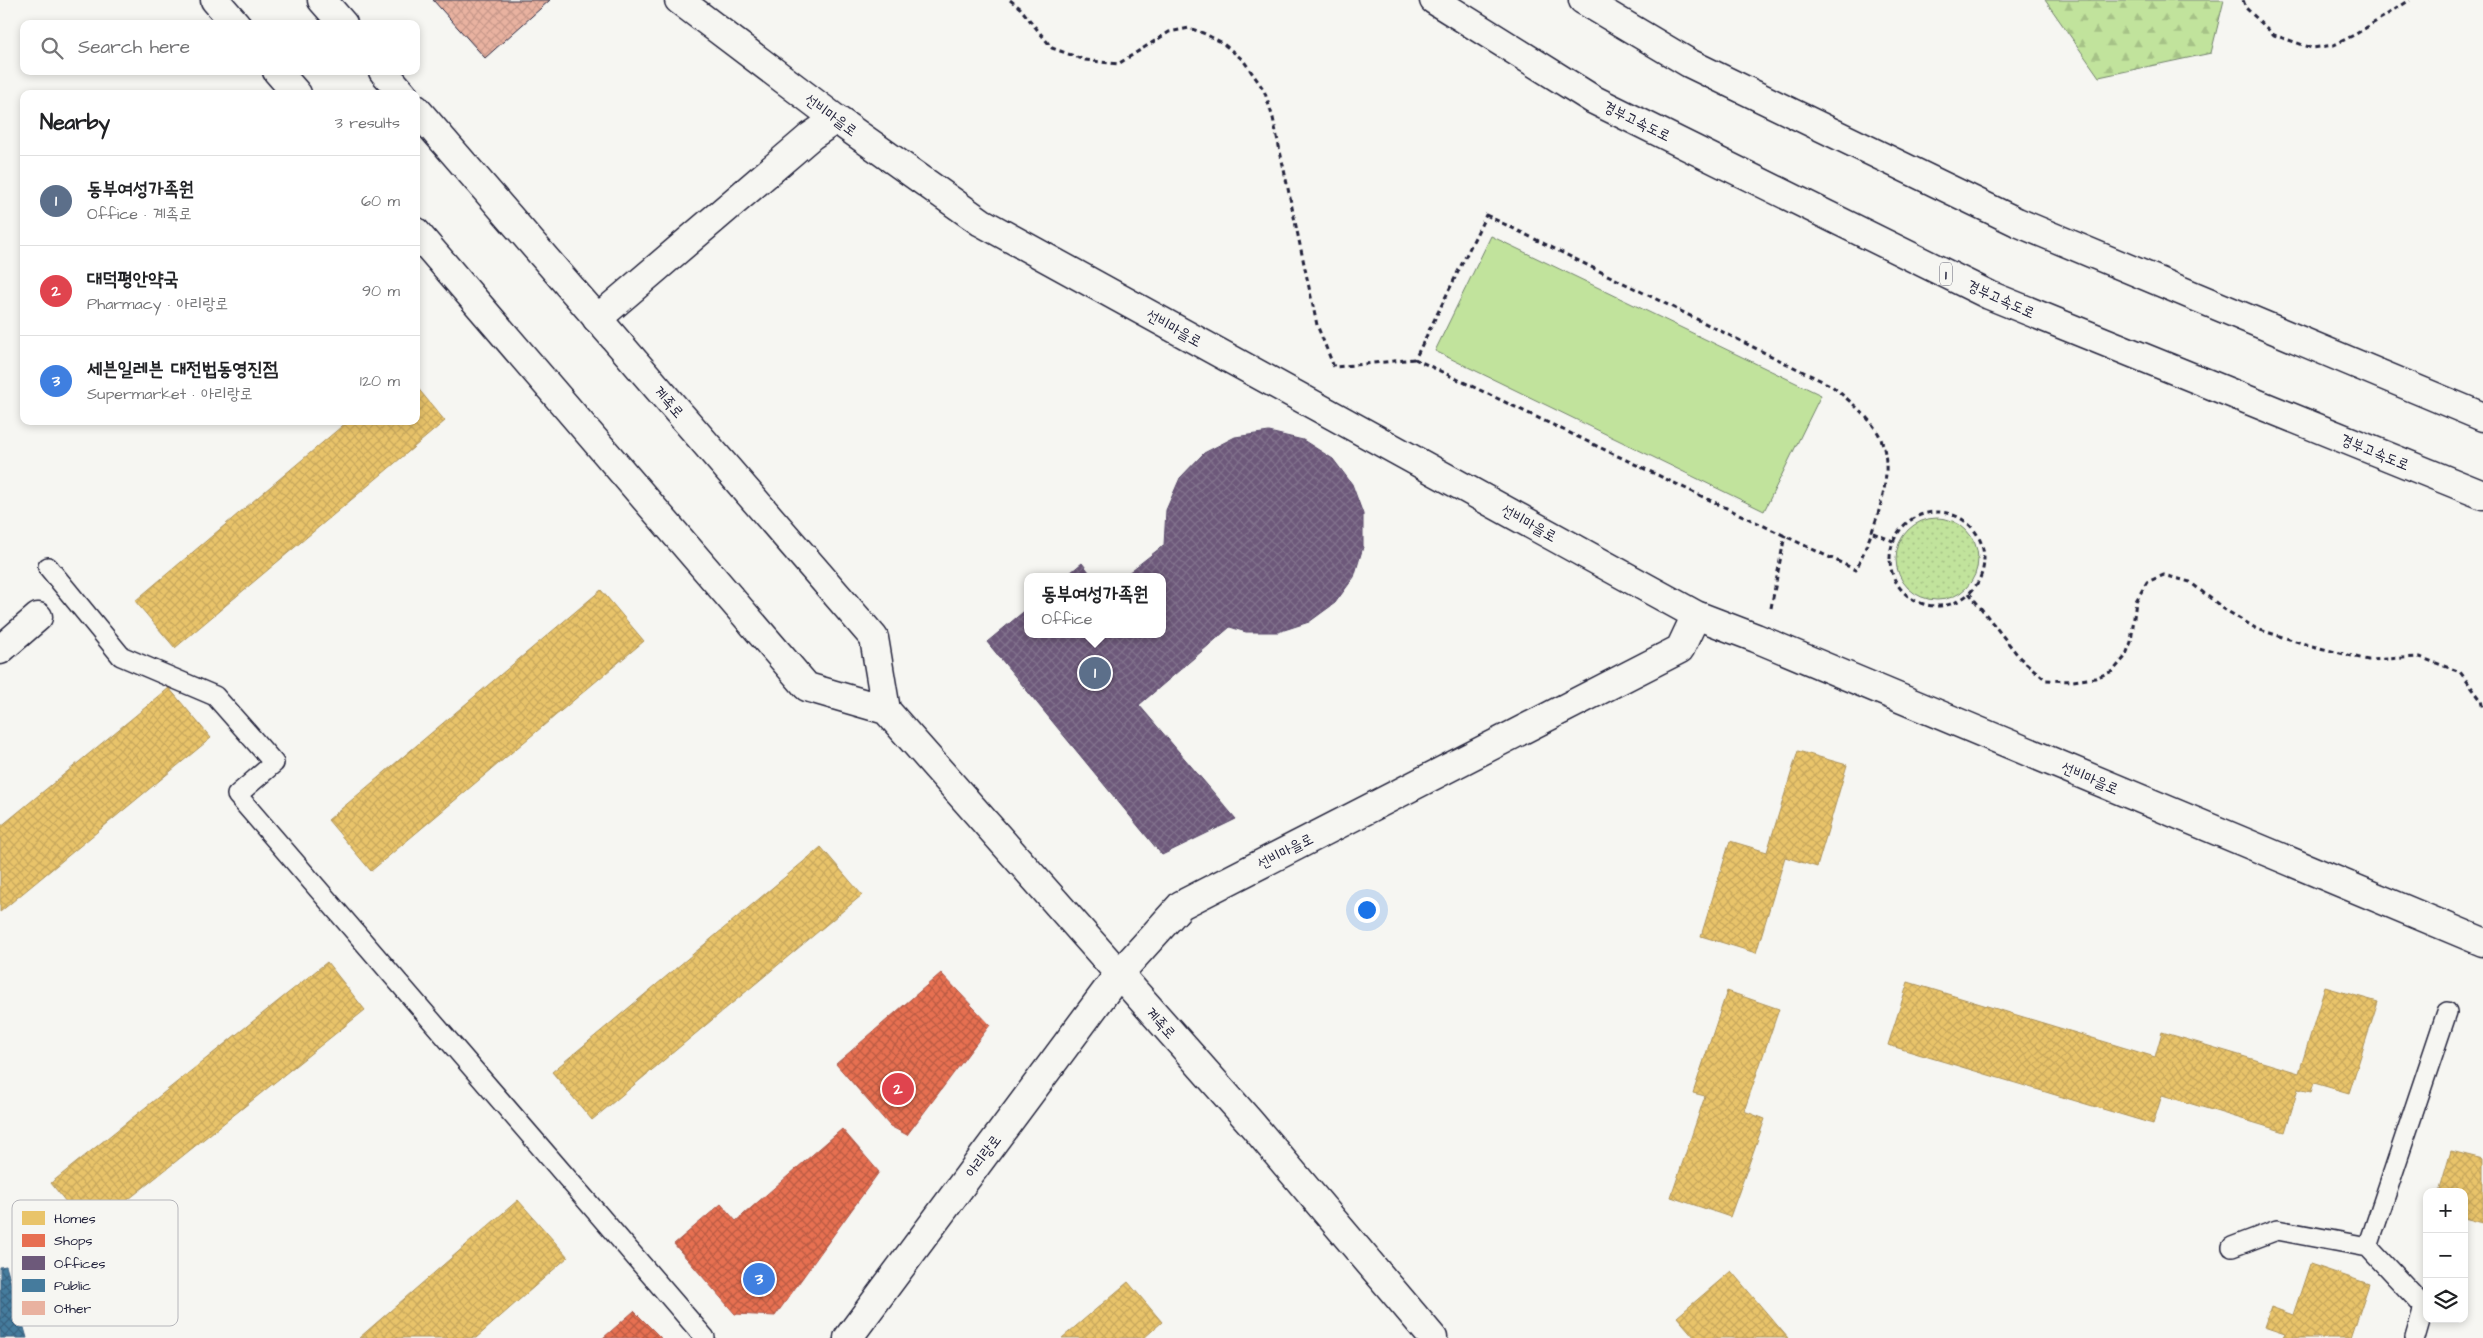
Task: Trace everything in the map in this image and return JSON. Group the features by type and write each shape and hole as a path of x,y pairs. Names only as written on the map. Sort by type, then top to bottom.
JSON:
{"main road":[{"path":"215,0 232,20"},
{"path":"322,0 339,20"},
{"name":"선비마을로","path":"679,0 836,119 981,222 1696,615 1756,638 2483,942"},
{"name":"경부고속도로","path":"1434,0 1594,100 1990,296 2483,496"},
{"path":"1583,0 1688,63 2017,222 2483,417"},
{"path":"280,75 294,90"},
{"path":"387,75 400,90"},
{"name":"계족로","path":"420,114 874,638 886,710 1118,975 1250,1122 1433,1338"},
{"path":"597,319 811,136 836,119"},
{"path":"420,237 807,687 886,710"},
{"name":"선비마을로","path":"1118,975 1181,905 1680,649 1696,615"},
{"path":"0,650 38,617"},
{"name":"아리랑로","path":"848,1338 1118,975"}],"lane":[{"path":"48,568 121,656 215,696 274,763 237,795 705,1338"},
{"path":"2368,1247 2447,1012"},
{"path":"2232,1247 2277,1230 2368,1247 2424,1307 2415,1338"}],"path":[{"path":"1010,0 1020,8 1052,48 1085,60 1118,64 1169,32 1189,28 1222,42 1243,60 1264,90 1273,118 1317,325 1334,367 1415,359 1856,570 1872,533 1886,484 1884,457 1878,433 1859,409 1832,386 1486,215 1415,359"},
{"path":"2244,0 2246,8 2274,35 2312,48 2334,45 2356,34 2410,0"},
{"path":"1934,511 1952,514 1967,522 1979,535 1985,552 1984,569 1977,586 1969,593 1949,606 1931,606 1915,601 1901,590 1892,575 1889,557 1893,540 1903,526 1917,515 1934,511"},
{"path":"1872,533 1893,540"},
{"path":"1770,612 1785,535"},
{"path":"1969,593 2020,658 2046,680 2073,681 2095,678 2113,671 2125,657 2131,642 2136,601 2147,582 2164,576 2190,582 2224,609 2257,629 2368,660 2420,657 2460,672 2481,700 2483,710"}],"green space":[{"path":"2045,0 2224,0 2211,53 2099,77"},
{"path":"1491,236 1821,395 1764,511 1435,351"},
{"path":"1929,518 1945,518 1960,525 1971,536 1978,551 1975,575 1966,588 1945,600 1929,600 1914,593 1903,582 1896,567 1896,551 1903,536 1914,525"}],"building: Homes":[{"path":"420,391 445,421 175,648 135,601 343,425 420,425"},
{"path":"601,590 644,641 371,871 328,820"},
{"path":"169,688 211,738 0,912 0,827"},
{"path":"1798,751 1847,765 1817,867 1785,857 1756,953 1701,936 1730,841 1767,852"},
{"path":"821,847 862,895 592,1120 552,1072"},
{"path":"327,962 365,1010 128,1200 64,1200 51,1183"},
{"path":"1908,982 2155,1057 2162,1032 2299,1073 2325,987 2378,1002 2349,1093 2314,1083 2311,1092 2298,1089 2285,1132 2162,1095 2153,1124 1888,1045"},
{"path":"1727,991 1779,1009 1744,1111 1765,1119 1730,1217 1671,1197 1705,1096 1693,1093"},
{"path":"2451,1151 2483,1159 2483,1223 2468,1219 2468,1188 2440,1188"},
{"path":"518,1200 568,1257 476,1338 359,1338"},
{"path":"2310,1264 2369,1284 2351,1338 2283,1338 2285,1334 2264,1327 2271,1307 2293,1315"},
{"path":"1731,1271 1788,1338 1695,1338 1677,1317"},
{"path":"1128,1282 1162,1322 1144,1338 1062,1338"}],"building: Shops":[{"path":"941,973 990,1025 907,1135 890,1126 836,1064"},
{"path":"842,1129 879,1172 775,1316 735,1314 674,1244 721,1204 736,1221"},
{"path":"634,1311 661,1338 603,1338"}],"building: Offices":[{"path":"1269,432 1303,440 1333,459 1352,484 1363,514 1363,547 1354,577 1335,603 1309,622 1278,632 1246,632 1230,627 1139,705 1236,819 1162,855 987,642 1024,611 1024,638 1166,638 1166,573 1128,573 1164,545 1166,510 1180,478 1204,453 1235,437"},
{"path":"1082,563 1090,573 1070,573"}],"building: Public":[{"path":"6,1266 12,1287 12,1326 24,1326 27,1338 0,1338 0,1267"}],"building: Other":[{"path":"433,0 550,0 485,58"}],"place":[{"name":"동부여성가족원","path":"1095,673"},
{"name":"대덕평안약국","path":"898,1089"},
{"name":"세븐일레븐 대전법동영진점","path":"759,1279"}]}
